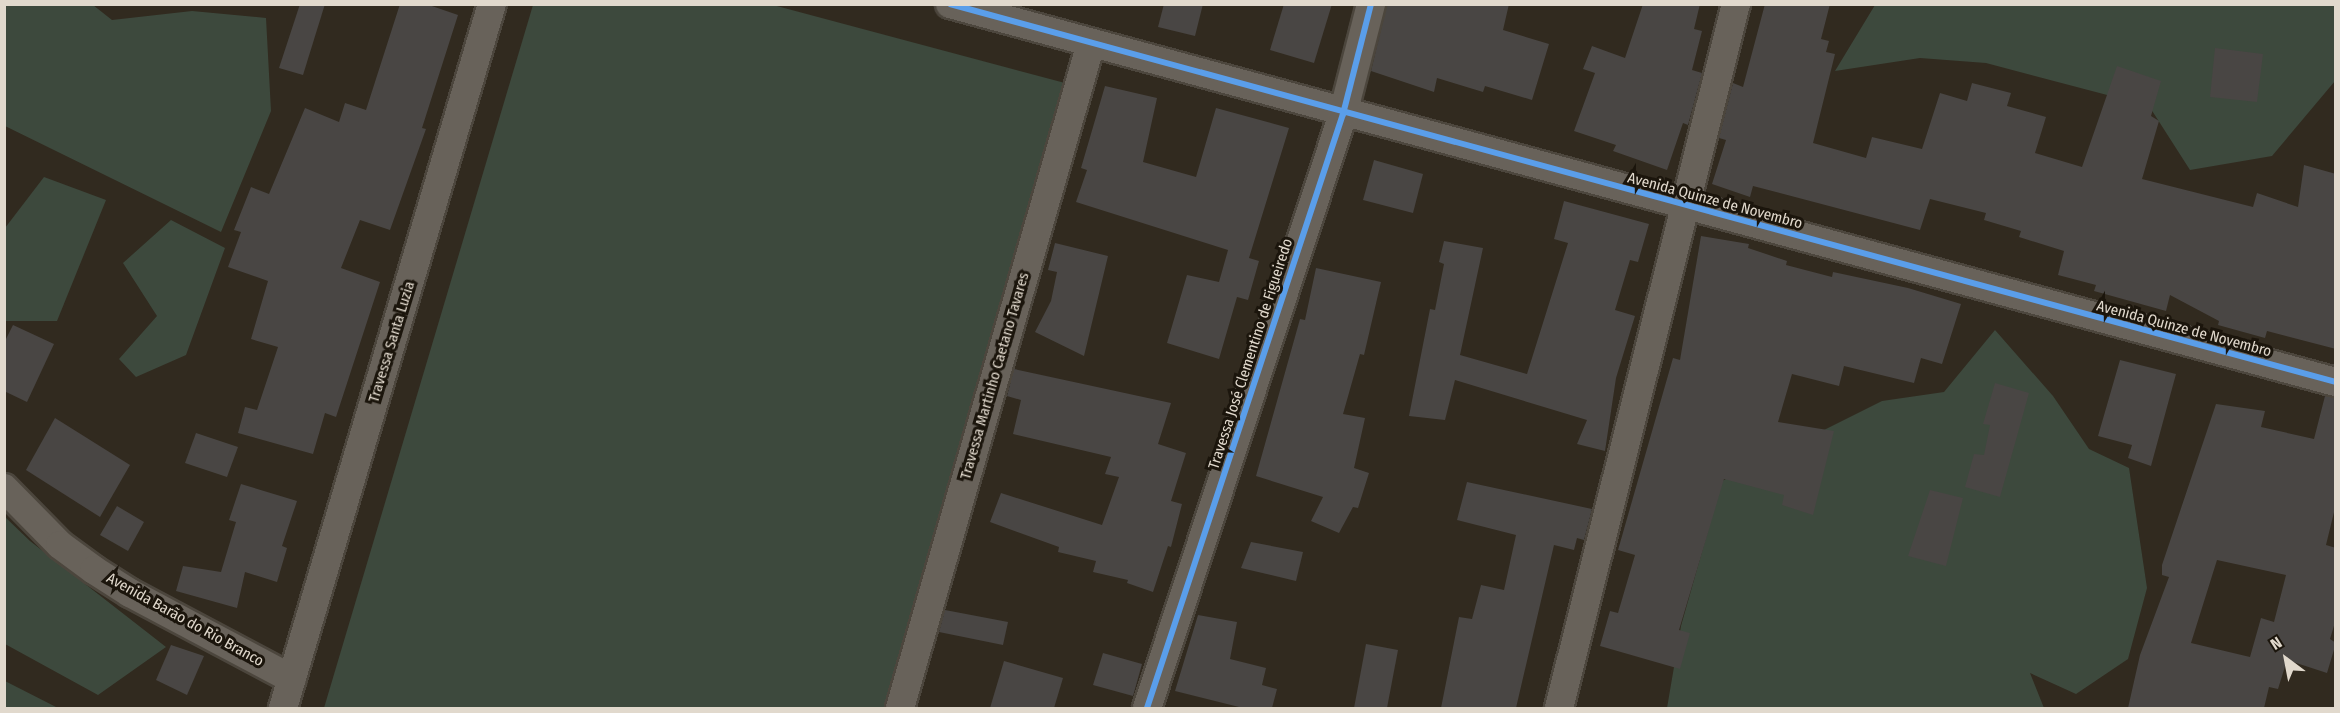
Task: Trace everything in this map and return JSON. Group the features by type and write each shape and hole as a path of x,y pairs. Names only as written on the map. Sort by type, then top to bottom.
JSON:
{"street":[{"name":"Travessa Santa Luzia","path":"292,679 492,4"},
{"name":"Avenida Quinze de Novembro","path":"950,4 1342,114 2336,382"},
{"name":"Travessa José Clementino de Figueiredo","path":"1147,708 1342,114 1371,4"},
{"path":"1559,708 1736,4"},
{"name":"Travessa Martinho Caetano Tavares","path":"900,708 1091,43"},
{"name":"Avenida Barão do Rio Branco","path":"4,488 60,545 130,593 292,679"},
{"path":"283,708 292,679"}],"green space":[{"path":"4,5 93,5 112,20 192,11 266,18 271,111 221,232 5,126"},
{"path":"533,5 773,5 1065,83 885,708 324,708"},
{"path":"1875,5 2335,5 2335,81 2272,156 2190,170 2149,106 1986,63 1920,58 1835,71"},
{"path":"44,177 106,200 57,321 5,321 5,228"},
{"path":"171,220 225,248 186,355 136,377 119,359 157,316 123,263"},
{"path":"1995,330 2053,396 2089,449 2129,468 2147,588 2128,659 2076,694 2030,673 2044,708 1667,708 1681,626 1722,481 1882,401 1944,392"},
{"path":"4,516 30,541 166,647 98,695 5,644"},
{"path":"5,681 58,708 5,708"}],"building":[{"path":"300,4 325,4 303,75 279,68"},
{"path":"400,4 426,4 458,15 422,128 426,129 390,230 360,220 341,268 380,282 336,417 325,413 313,454 238,433 245,407 257,410 278,347 251,339 268,281 228,267 241,232 234,230 251,187 269,194 305,108 339,122 345,103 366,110"},
{"path":"1164,4 1203,4 1195,36 1158,27"},
{"path":"1284,4 1332,4 1314,63 1270,50"},
{"path":"1387,4 1509,4 1503,30 1549,44 1532,100 1485,86 1483,92 1437,78 1434,92 1371,71"},
{"path":"1643,4 1700,4 1694,29 1702,31 1692,70 1702,73 1688,125 1683,123 1667,170 1613,151 1616,145 1574,131 1595,73 1583,69 1592,46 1625,58"},
{"path":"1765,4 1830,4 1821,39 1829,41 1826,52 1835,54 1813,143 1866,158 1872,137 1922,149 1940,93 1967,101 1972,83 2011,93 2007,106 2046,117 2035,153 2082,167 2117,66 2161,81 2151,116 2159,121 2142,179 2253,207 2257,193 2298,207 2304,165 2336,174 2336,349 2267,331 2265,338 2218,325 2219,321 2170,295 2166,311 2094,291 2096,285 2058,275 2064,251 2019,237 2021,231 1984,220 1986,213 1930,199 1920,230 1753,186 1750,197 1712,184 1726,140 1719,138 1733,83 1743,87"},
{"path":"2215,48 2263,54 2257,102 2210,97"},
{"path":"1105,86 1157,98 1143,162 1196,177 1216,108 1289,128 1249,258 1259,261 1248,300 1237,297 1219,359 1167,343 1187,275 1219,282 1228,250 1076,202 1087,170 1081,168"},
{"path":"1374,160 1423,174 1413,213 1363,200"},
{"path":"1564,201 1649,224 1638,262 1630,260 1615,310 1635,316 1616,378 1605,451 1577,444 1587,420 1455,380 1445,420 1409,416 1430,309 1435,310 1444,264 1439,262 1444,241 1483,248 1460,355 1527,374 1568,243 1554,239"},
{"path":"1701,236 1749,244 1748,248 1787,261 1786,265 1832,277 1833,272 1908,288 1961,304 1942,364 1921,358 1914,383 1844,366 1839,386 1792,374 1778,422 1834,431 1813,515 1782,505 1784,495 1724,479 1679,630 1690,633 1680,669 1600,646 1610,611 1618,613 1635,555 1618,550 1673,358 1680,360"},
{"path":"1055,243 1108,256 1084,356 1035,332 1051,301 1057,272 1048,270"},
{"path":"1316,268 1381,282 1364,355 1360,354 1343,414 1365,418 1354,468 1369,473 1358,508 1353,507 1339,533 1311,521 1323,497 1256,476 1300,319 1305,320"},
{"path":"13,325 54,344 27,402 4,391 4,343"},
{"path":"2120,360 2176,374 2151,466 2128,458 2132,445 2098,436"},
{"path":"1014,369 1171,403 1158,444 1186,453 1171,501 1182,504 1171,547 1168,546 1153,592 1127,583 1128,580 1093,572 1096,561 1058,552 1059,547 990,522 1001,493 1102,525 1119,477 1105,474 1111,457 1013,434 1021,400 1007,396"},
{"path":"1995,383 2029,393 2000,497 1965,487 1974,454 1984,455 1990,425 1983,424"},
{"path":"2325,396 2336,398 2336,504 2326,545 2336,548 2336,619 2330,639 2336,643 2327,673 2287,660 2278,689 2269,687 2264,708 2128,708 2140,655 2169,577 2162,575 2162,565 2216,404 2265,411 2261,427 2314,439","holes":["2217,560 2286,575 2274,622 2261,618 2250,657 2191,643"]},
{"path":"55,418 130,465 100,517 26,470"},
{"path":"196,433 238,447 227,477 185,463"},
{"path":"1467,482 1592,509 1584,540 1577,538 1574,550 1554,545 1516,708 1441,708 1459,617 1472,619 1481,585 1504,590 1516,535 1457,520"},
{"path":"241,484 297,501 282,546 287,548 277,582 245,572 237,608 176,591 183,566 221,572 236,522 229,520"},
{"path":"1930,490 1963,498 1946,566 1908,556"},
{"path":"117,506 144,522 128,551 100,535"},
{"path":"1251,542 1303,552 1296,581 1241,568"},
{"path":"945,610 1008,622 1003,645 939,632"},
{"path":"1198,615 1237,622 1230,659 1266,668 1262,685 1277,689 1272,708 1243,708 1175,691"},
{"path":"1366,644 1398,650 1387,708 1354,708"},
{"path":"171,645 204,656 187,695 156,680"},
{"path":"1103,653 1142,664 1133,696 1093,685"},
{"path":"1004,661 1063,678 1054,708 990,708"}],"cycle path":[{"path":"950,4 2336,382"},
{"path":"1147,708 1343,114 1371,4"}]}
